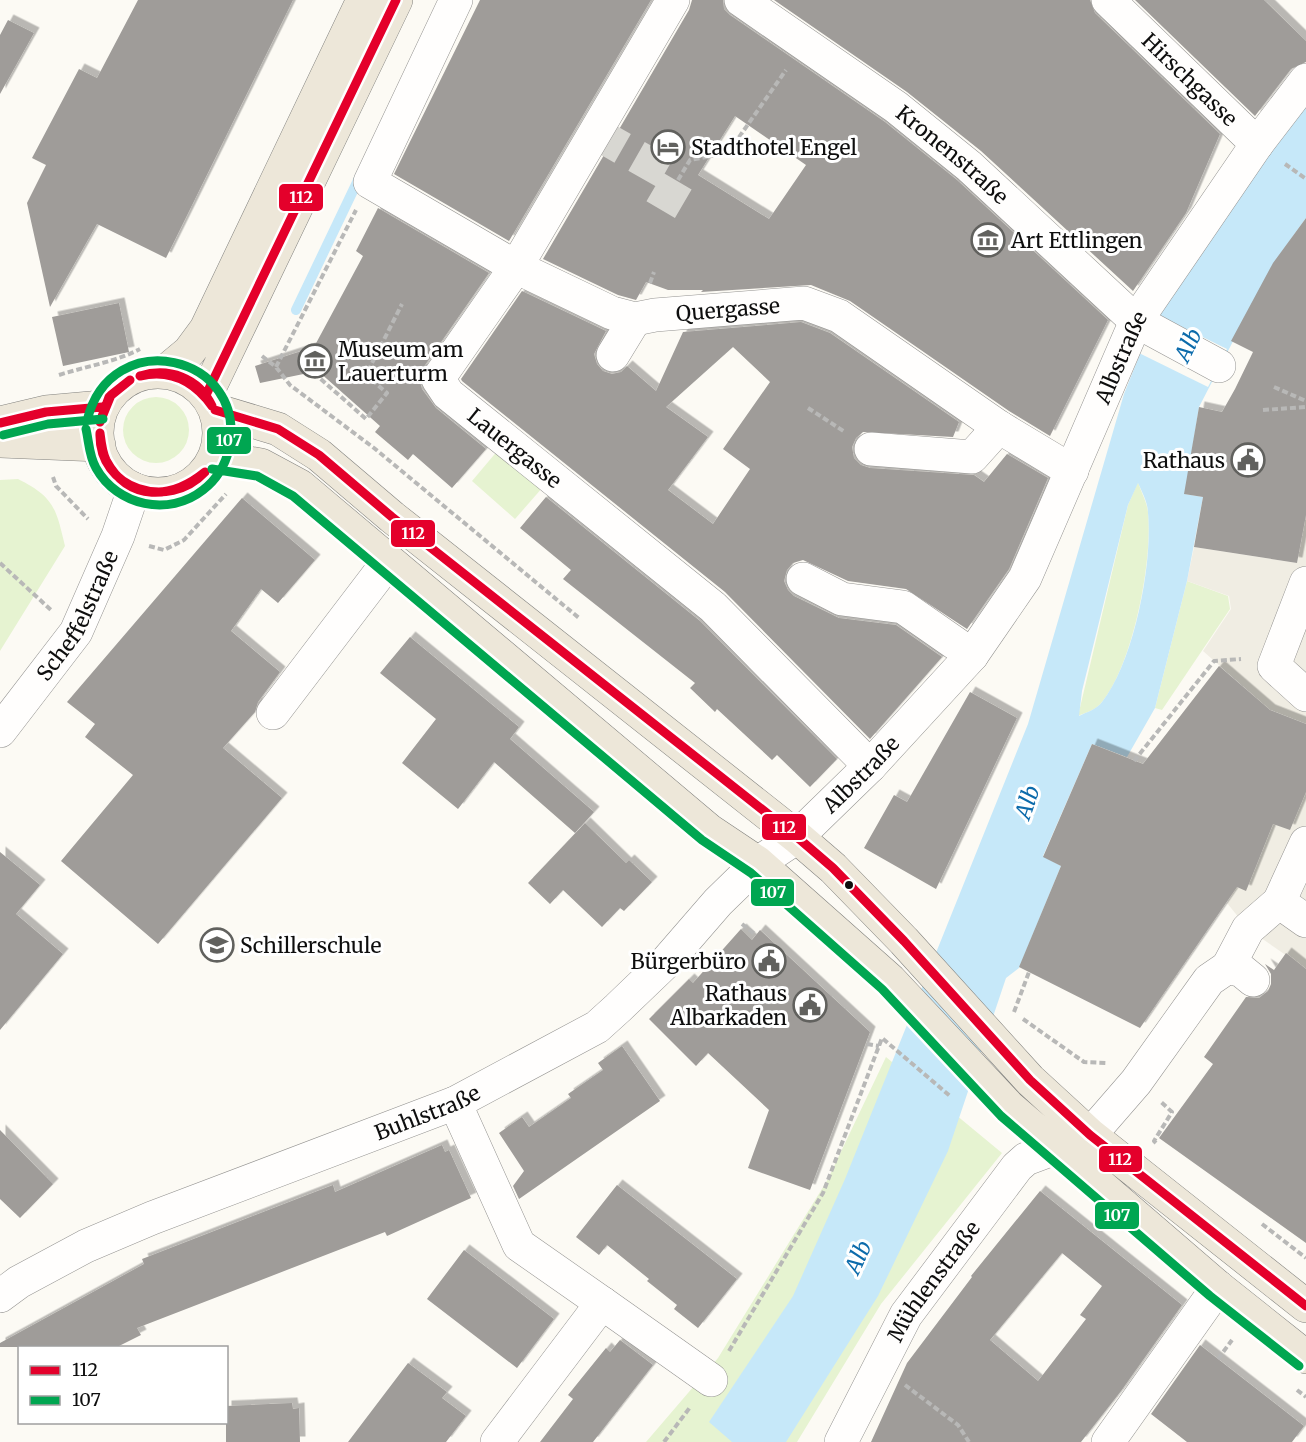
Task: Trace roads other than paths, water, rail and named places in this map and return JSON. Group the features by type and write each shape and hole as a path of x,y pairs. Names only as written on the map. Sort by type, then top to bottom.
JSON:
{"main road":[{"path":"165,372 189,352 206,329 363,0"},
{"path":"396,0 210,402 220,434 214,457 206,471 183,489 152,494 134,489 112,471 99,445 98,426 102,406 116,388 128,380 141,374 165,372 188,379 210,402 278,429 319,455 392,517 797,837 833,868 904,941 1030,1080 1090,1135 1306,1306"},
{"path":"0,423 46,412 102,406"},
{"path":"0,441 99,445"},
{"path":"214,457 261,465 300,486 710,831 758,863 890,980 980,1079 1218,1287 1306,1357"}],"street":[{"name":"Quergasse","path":"456,0 370,182 516,267 612,313 635,320 655,315 804,303 839,316 999,427 1072,471"},
{"name":"Lauergasse","path":"673,0 516,267 438,379 448,394 713,608 870,766"},
{"name":"Kronenstraße","path":"741,0 803,45 896,107 969,166 1143,326 1219,366"},
{"name":"Hirschgasse","path":"1121,5 1268,151"},
{"name":"Albstraße","path":"797,837 870,766 972,655 1024,578 1072,471 1143,326 1268,151 1306,80"},
{"path":"613,355 635,320"},
{"path":"871,449 972,457 999,427"},
{"name":"Scheffelstraße","path":"0,731 76,632 118,536 134,489"},
{"path":"273,713 388,562"},
{"path":"803,579 842,599 903,608 972,655"},
{"path":"1306,583 1274,666 1306,695"},
{"name":"Buhlstraße","path":"0,1296 19,1282 86,1246 152,1218 455,1103 597,1027 666,963 758,863 797,837"},
{"path":"1090,1135 1136,1082 1209,980 1241,974 1248,929 1279,902 1306,843"},
{"path":"1279,902 1306,921"},
{"path":"455,1103 519,1245 711,1380"},
{"name":"Mühlenstraße","path":"841,1442 906,1315 1017,1167 1026,1159 1090,1135"},
{"path":"1108,1442 1218,1287"},
{"path":"497,1442 602,1303"}],"water":[{"name":"Alb","path":"1306,103 1306,218 1273,264 1199,407 1185,494 1203,497 1187,581 1155,708 1127,757 1092,744 1043,856 1061,866 1019,968 1006,978 948,1151 878,1296 786,1442 732,1442 709,1422 793,1296 845,1179 1028,724 1124,394 1156,314","holes":["1138,483 1147,505 1149,534 1139,611 1132,638 1113,684 1100,704 1079,716 1082,691 1128,505"]}],"waterway":[{"path":"296,310 361,174"}],"tunnel":[{"path":"594,132 678,180 654,221"}],"place":[{"name":"Stadthotel Engel","path":"668,147"},
{"name":"Art Ettlingen","path":"988,240"},
{"name":"Museum am Lauerturm","path":"315,361"},
{"name":"Rathaus","path":"1248,460"},
{"name":"Schillerschule","path":"217,945"},
{"name":"Bürgerbüro","path":"769,961"},
{"name":"Rathaus Albarkaden","path":"810,1005"}]}
